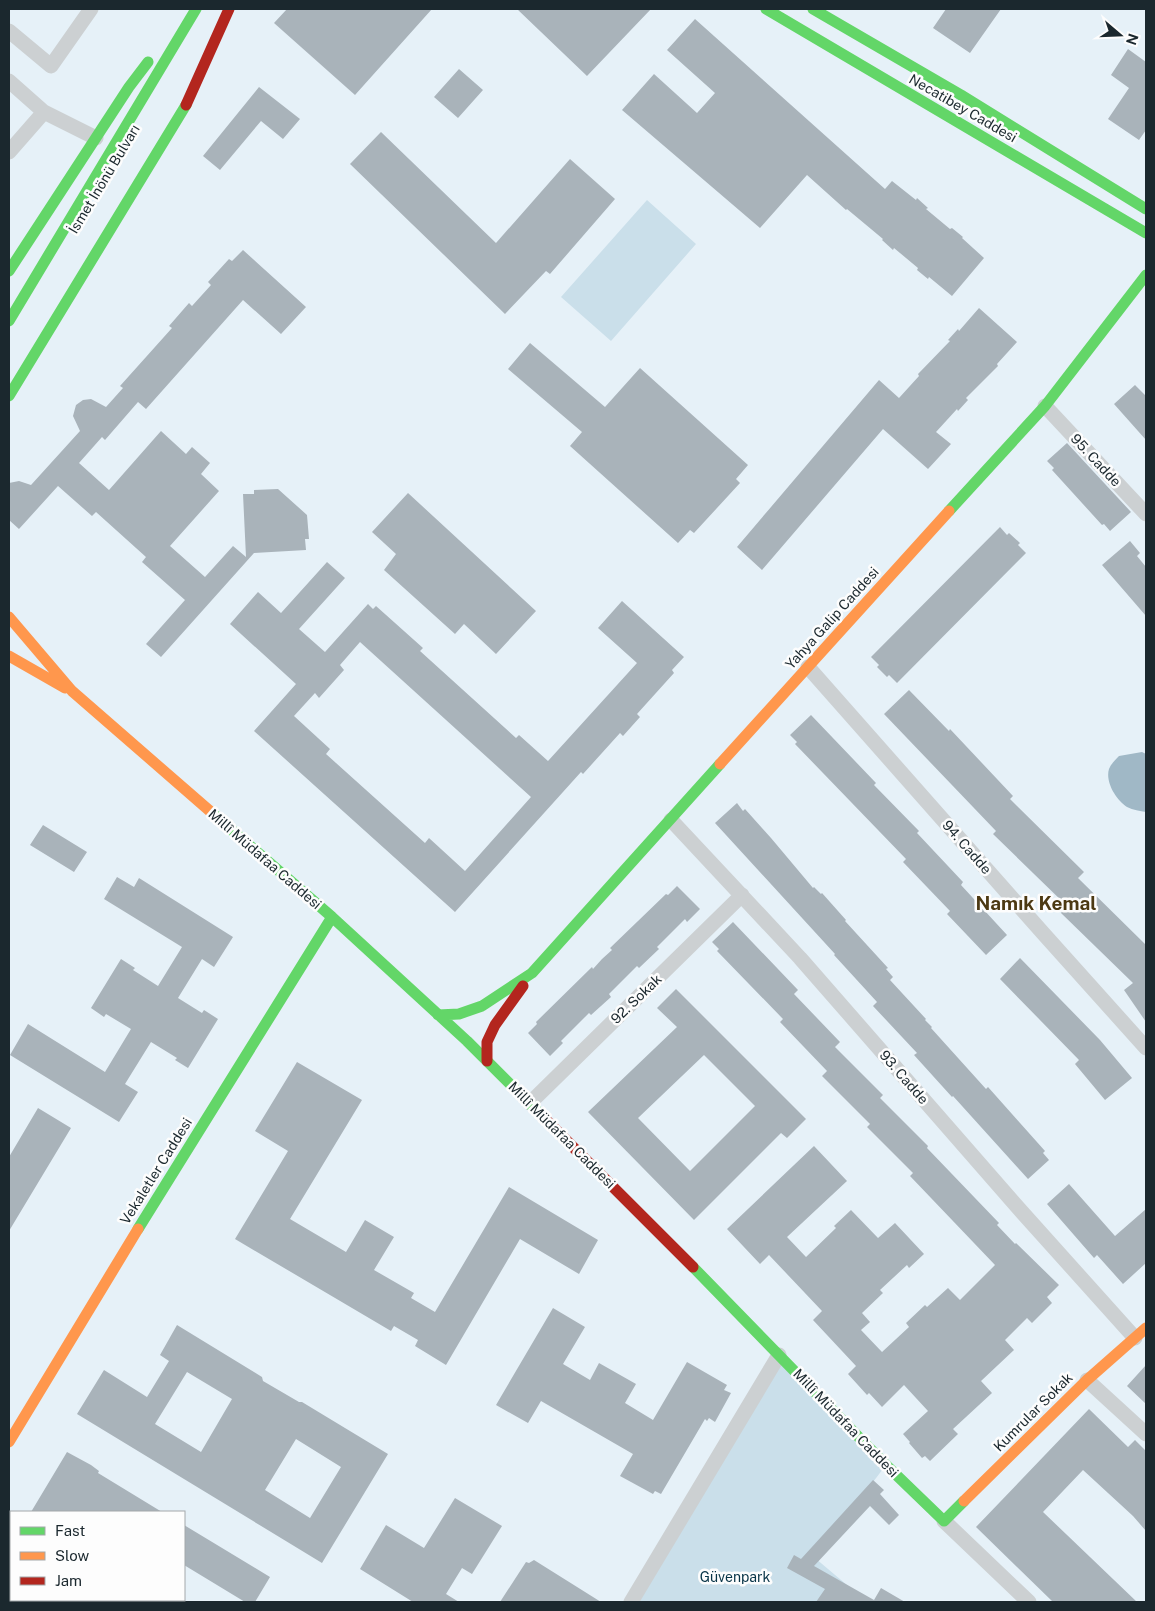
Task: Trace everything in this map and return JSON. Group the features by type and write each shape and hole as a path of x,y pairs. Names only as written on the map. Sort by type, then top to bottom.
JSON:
{"main road":[{"path":"9,271 129,87 189,9"},
{"name":"İsmet İnönü Bulvarı","path":"9,322 196,9"},
{"path":"193,60 224,9"},
{"path":"9,396 184,109 229,9"},
{"name":"Necatibey Caddesi","path":"813,9 961,95 1146,210"},
{"name":"Necatibey Caddesi","path":"773,10 1146,233"},
{"name":"Yahya Galip Caddesi","path":"487,1061 487,1042 494,1025 532,973 1046,406 1146,276"},
{"name":"Millî Müdafaa Caddesi","path":"9,617 72,692 332,917 487,1061 779,1354 886,1465 944,1521"},
{"name":"Millî Müdafaa Caddesi","path":"9,656 72,692"},
{"name":"Vekaletler Caddesi","path":"9,1442 332,917"},
{"name":"Yahya Galip Caddesi","path":"438,1015 459,1014 482,1006 532,973"},
{"name":"Kumrular Sokak","path":"944,1521 1087,1380 1141,1333"}],"street":[{"path":"9,31 51,66 91,9"},
{"path":"9,81 44,112 96,138"},
{"path":"9,152 44,112"},
{"name":"95. Cadde","path":"1046,406 1146,514"},
{"name":"94. Cadde","path":"808,667 1146,1048"},
{"name":"93. Cadde","path":"670,820 800,958 1014,1204 1141,1333"},
{"name":"92. Sokak","path":"530,1103 742,895"},
{"path":"631,1602 779,1354"},
{"path":"1087,1380 1146,1434"},
{"name":"Millî Müdafaa Caddesi","path":"944,1521 1029,1602"}],"green space":[{"path":"647,200 696,244 611,341 561,297"},
{"name":"Güvenpark","path":"779,1355 886,1465 815,1558 867,1602 631,1602"}],"shaded area":[{"path":"1142,752 1146,754 1146,812 1132,809 1123,804 1112,790 1108,774 1111,765 1119,756"}],"building":[{"path":"287,9 432,9 355,95 274,23"},
{"path":"517,9 651,9 587,76"},
{"path":"946,9 1001,9 970,53 933,28"},
{"path":"695,19 885,189 892,181 916,200 917,198 928,208 926,209 963,237 984,258 952,296 929,277 928,279 917,270 918,268 894,248 893,250 883,239 846,210 807,175 760,228 622,110 654,74 697,113 715,93 667,50"},
{"path":"1128,49 1146,62 1146,130 1139,140 1108,119 1129,88 1111,75"},
{"path":"459,69 483,90 458,118 434,97"},
{"path":"259,87 300,119 283,139 261,121 220,170 203,156"},
{"path":"381,132 496,243 570,159 615,199 550,274 546,271 505,314 350,164"},
{"path":"243,250 306,307 281,334 243,300 146,409 138,402 105,440 102,437 79,463 109,490 161,431 186,454 192,447 210,463 201,474 219,491 170,546 205,577 233,546 246,557 243,494 254,494 254,490 278,489 307,515 309,539 305,539 306,550 254,553 161,657 146,644 185,600 142,562 146,557 96,512 92,516 58,486 19,529 9,520 9,483 19,481 31,485 80,431 73,416 76,405 83,400 91,399 106,407 123,388 120,386 172,328 169,326 189,303 192,306 211,285 208,282 229,259 232,261"},
{"path":"979,308 1017,342 997,364 998,366 966,398 968,400 936,432 951,444 928,469 883,429 762,570 737,547 879,380 899,398 919,376 918,374 950,341 948,340 958,329 959,331"},
{"path":"530,343 605,407 640,368 748,465 736,479 740,483 694,533 690,530 678,543 570,446 582,432 508,369"},
{"path":"1135,385 1146,396 1146,440 1114,404"},
{"path":"1067,443 1131,512 1110,531 1104,524 1102,525 1052,470 1054,468 1047,461"},
{"path":"408,493 536,611 496,654 464,624 455,634 384,570 396,554 372,532"},
{"path":"1000,527 1007,535 1009,533 1020,543 1018,545 1026,553 897,683 889,675 887,677 877,667 879,665 871,657"},
{"path":"1130,541 1140,553 1137,556 1146,567 1146,616 1102,565"},
{"path":"327,562 345,578 299,629 325,652 368,604 373,609 376,606 423,648 420,651 516,738 519,735 548,761 637,663 598,628 622,601 684,657 672,670 674,673 637,714 640,717 623,736 620,733 583,774 581,772 455,912 254,731 296,684 230,624 258,592 281,613","holes":["360,642 531,797 465,871 429,838 425,843 326,754 330,749 294,716 315,693 319,698 344,670 340,665"]},
{"path":"909,690 949,731 950,729 1013,796 1010,799 1084,872 1078,878 1146,945 1146,1022 1124,990 1133,983 1061,913 1067,906 993,834 996,831 884,714"},
{"path":"811,715 876,783 874,785 919,831 917,833 963,882 961,885 1007,935 986,955 947,914 950,911 903,862 906,859 795,744 797,742 790,735"},
{"path":"737,803 743,811 745,809 771,838 813,888 822,893 846,920 888,968 886,969 893,977 890,980 926,1019 931,1028 986,1089 988,1087 1045,1151 1043,1153 1049,1160 1028,1179 914,1055 917,1053 873,1006 877,1002 715,823"},
{"path":"43,825 87,852 74,872 30,845"},
{"path":"117,877 134,887 139,878 233,937 214,967 202,959 178,998 202,1013 204,1010 218,1019 188,1068 175,1060 177,1058 151,1042 125,1084 138,1092 119,1122 10,1055 28,1024 105,1072 131,1029 106,1014 104,1017 91,1008 121,959 135,968 133,970 158,986 182,947 104,899"},
{"path":"677,886 700,909 687,922 685,919 657,947 659,949 639,968 637,966 609,994 611,997 591,1015 589,1013 561,1041 563,1043 550,1056 528,1033 537,1024 536,1022 612,950 610,948 666,894 668,895"},
{"path":"733,922 798,990 794,994 840,1042 835,1047 883,1095 880,1098 928,1146 927,1148 999,1223 997,1225 1015,1244 1059,1285 1047,1297 1052,1303 1032,1323 1027,1318 1005,1340 1014,1350 981,1381 992,1393 953,1429 958,1434 930,1461 925,1456 922,1458 903,1434 928,1411 904,1385 882,1407 869,1393 867,1395 848,1374 856,1366 813,1320 822,1311 769,1255 760,1264 727,1229 814,1146 847,1181 787,1237 806,1257 836,1228 834,1226 851,1210 878,1238 895,1223 924,1254 909,1268 907,1265 880,1290 883,1293 862,1313 870,1322 861,1330 882,1352 909,1327 906,1323 925,1305 927,1307 948,1288 960,1300 995,1265 910,1176 913,1173 867,1127 870,1124 822,1076 827,1071 780,1022 783,1019 717,951 719,949 712,942"},
{"path":"1020,958 1100,1040 1132,1078 1105,1100 1075,1064 1079,1060 1000,979"},
{"path":"676,989 806,1119 787,1138 781,1133 694,1220 588,1112 677,1027 657,1008","holes":["704,1055 755,1106 690,1171 638,1118"]},
{"path":"297,1062 362,1100 290,1219 346,1252 365,1220 394,1237 374,1270 414,1293 411,1298 435,1312 509,1187 598,1240 579,1274 520,1239 446,1365 415,1346 418,1340 394,1326 391,1331 235,1239 288,1151 255,1131"},
{"path":"38,1108 71,1128 9,1231 9,1157"},
{"path":"1069,1184 1115,1236 1146,1209 1146,1263 1123,1284 1097,1255 1094,1258 1047,1204"},
{"path":"553,1308 585,1327 563,1364 590,1380 599,1363 636,1384 625,1403 653,1420 687,1362 727,1385 724,1390 731,1393 715,1422 709,1418 707,1421 705,1419 661,1494 655,1491 653,1494 620,1476 633,1454 541,1401 528,1423 496,1405"},
{"path":"177,1325 262,1377 263,1381 302,1402 388,1454 322,1563 77,1414 104,1370 147,1397 169,1361 160,1355","holes":["187,1372 232,1399 201,1452 155,1424","296,1439 341,1467 310,1518 265,1490"]},
{"path":"1146,1365 1146,1404 1127,1386"},
{"path":"1089,1409 1128,1447 1135,1440 1146,1451 1146,1531 1133,1516 1083,1470 1043,1512 1137,1602 1053,1602 976,1527"},
{"path":"67,1452 91,1465 99,1471 98,1473 160,1511 32,1511"},
{"path":"873,1480 884,1490 880,1494 899,1515 889,1525 870,1506 814,1566 874,1600 881,1588 905,1602 816,1602 825,1589 787,1568 794,1555 801,1559"},
{"path":"455,1498 502,1526 472,1574 462,1568 446,1594 459,1602 413,1602 360,1569 386,1525 424,1548"},
{"path":"185,1526 270,1577 255,1602 245,1602 185,1566"},
{"path":"534,1560 601,1602 500,1602 526,1562 529,1563"}],"traffic: fast":[{"path":"9,321 196,9"},
{"path":"766,9 1146,233"},
{"path":"813,9 961,95 1146,209"},
{"path":"9,271 129,87 148,62"},
{"path":"9,396 186,105"},
{"path":"949,511 1045,406 1146,275"},
{"path":"438,1015 459,1014 482,1006 532,973 720,764"},
{"path":"211,812 332,917 467,1041 546,1120"},
{"path":"138,1229 332,917"},
{"path":"693,1267 886,1465 944,1521 964,1501"},
{"path":"13,1601 17,1602"}],"traffic: slow":[{"path":"720,764 949,511"},
{"path":"9,617 72,691 211,812"},
{"path":"9,656 65,688"},
{"path":"9,1442 138,1229"},
{"path":"964,1501 1087,1380 1146,1328"}],"traffic: jam":[{"path":"186,105 229,9"},
{"path":"487,1061 487,1042 495,1025 523,986"},
{"path":"546,1120 693,1267"}],"district":[{"name":"Namık Kemal","path":"1036,903"}]}
